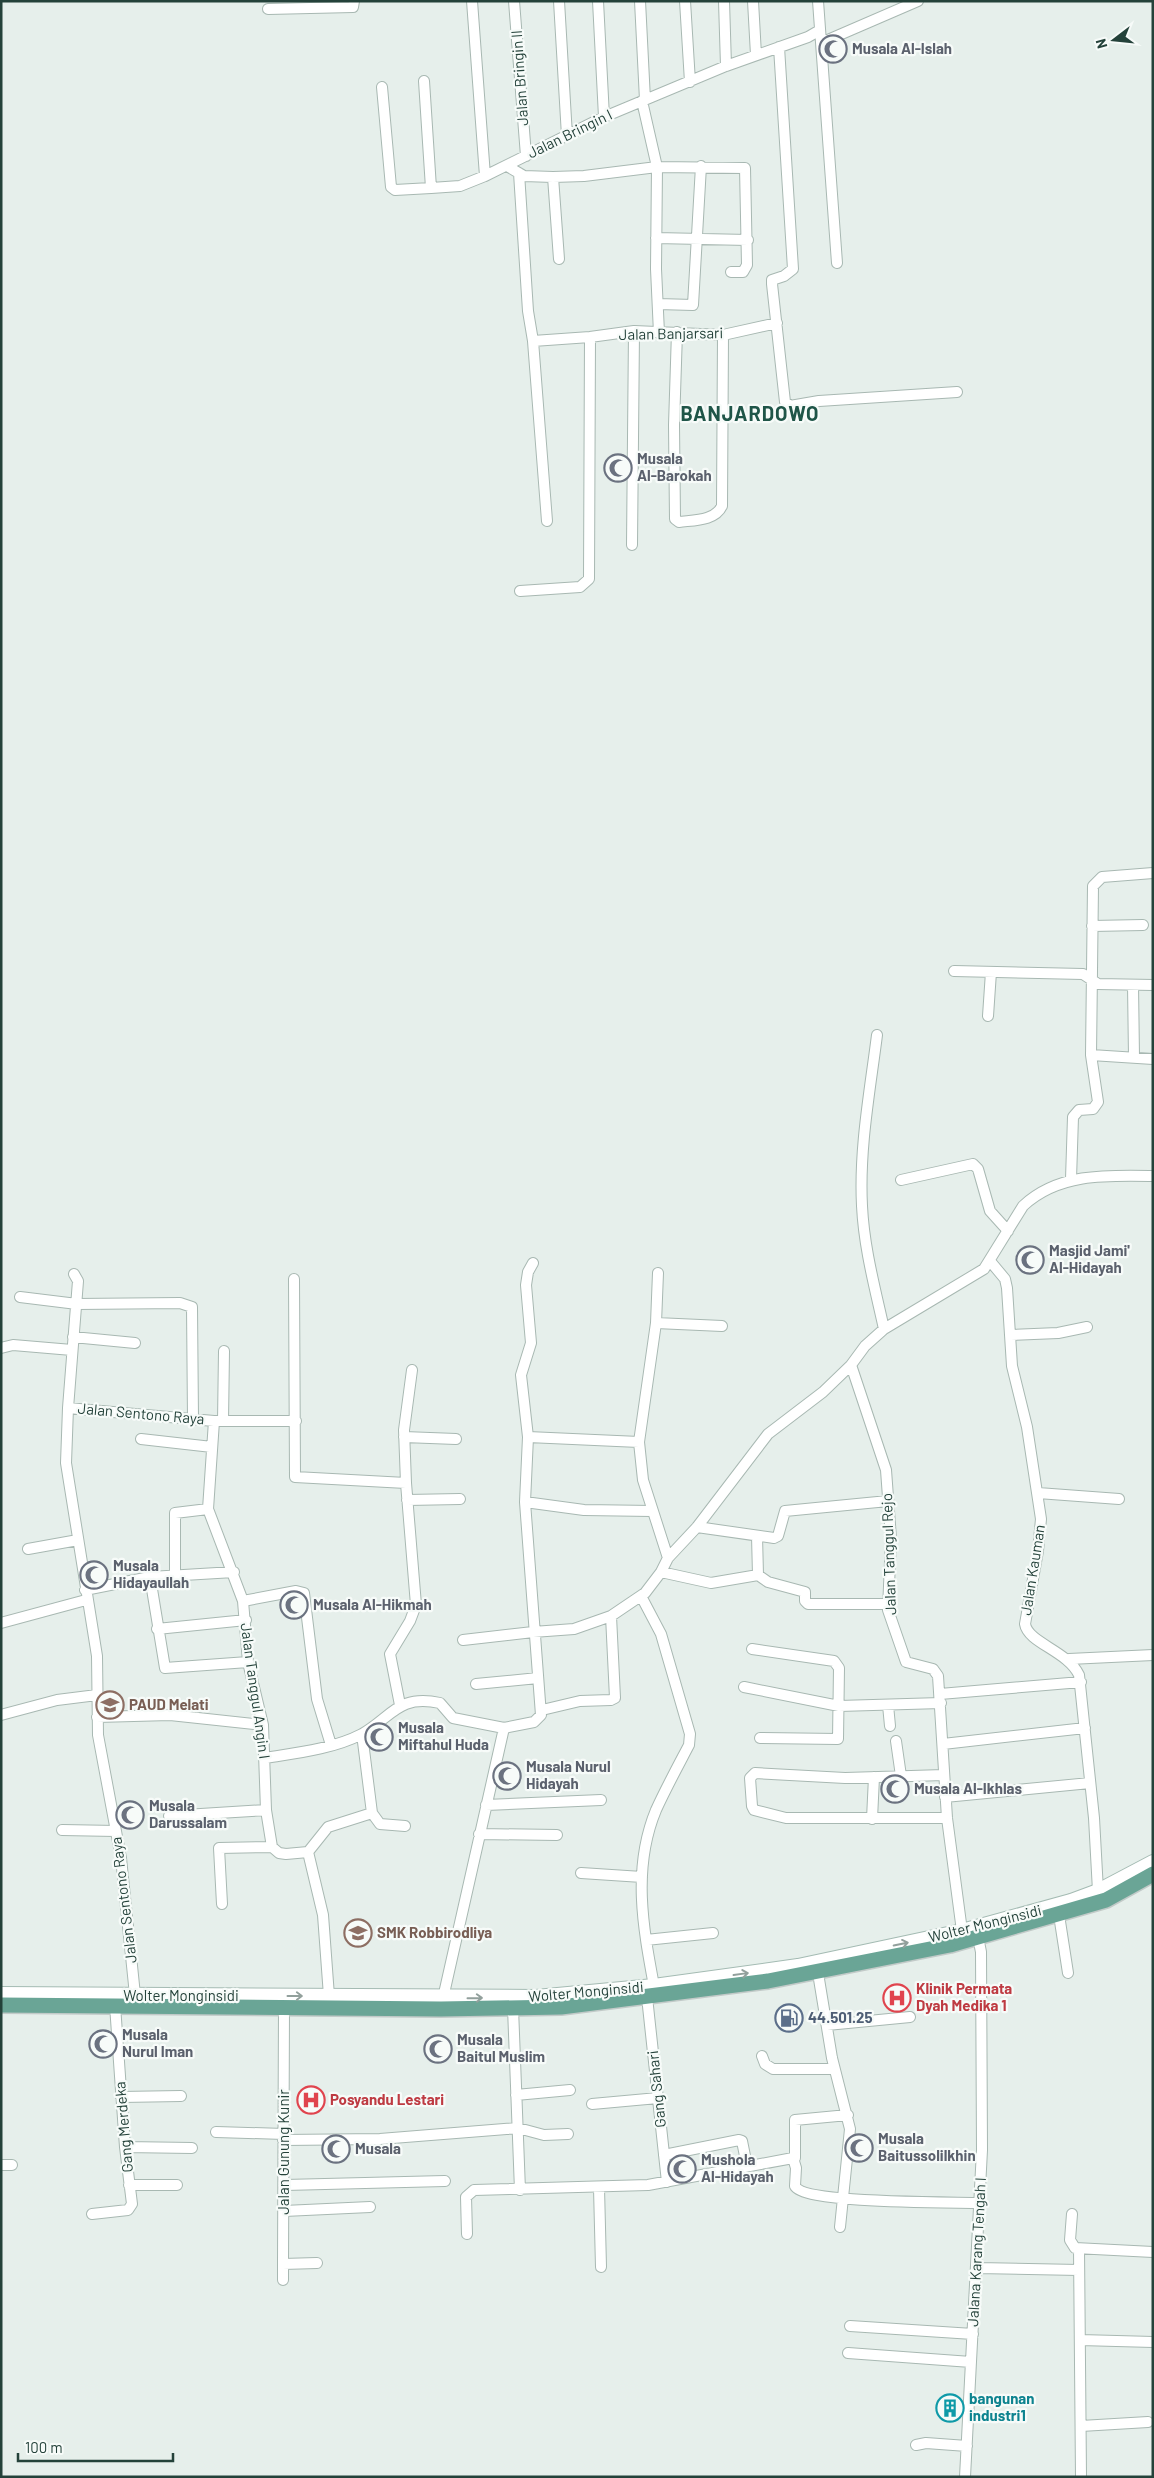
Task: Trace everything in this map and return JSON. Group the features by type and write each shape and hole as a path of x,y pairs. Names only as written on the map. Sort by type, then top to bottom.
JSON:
{"main road":[{"name":"Wolter Monginsidi","path":"1,1994 107,2002 284,2007 561,2007 798,1966 962,1931 1071,1901 1098,1891 1153,1862"},
{"name":"Wolter Monginsidi","path":"1,2005 107,2002 135,1995 536,1997 650,1991 818,1973 978,1937 1059,1915 1106,1900 1153,1874"}],"street":[{"path":"268,9 354,7 354,1"},
{"path":"472,1 485,176"},
{"name":"Jalan Bringin II","path":"514,1 526,156"},
{"path":"559,1 567,136"},
{"path":"598,1 604,117"},
{"path":"640,1 644,104 657,167 656,238 659,332"},
{"path":"685,1 690,82"},
{"path":"724,1 726,66"},
{"path":"753,1 756,55"},
{"path":"818,1 837,262"},
{"name":"Jalan Bringin I","path":"382,87 391,187 395,190 460,186 507,166 604,117 644,104 726,66 756,55 780,51 808,37 821,36 918,1"},
{"path":"780,51 793,269 772,280 778,322 784,397 788,405 828,400 957,392"},
{"path":"424,80 431,188"},
{"path":"507,166 531,177 575,177 657,167 746,168 748,240 746,270 731,272"},
{"path":"658,304 693,306 701,166"},
{"path":"519,172 528,311 533,341 546,521"},
{"path":"553,177 560,259"},
{"path":"656,238 748,240"},
{"name":"Jalan Banjarsari","path":"533,341 590,337 634,331 723,335 778,322"},
{"path":"632,546 634,331"},
{"path":"676,332 675,520 679,522 710,517 720,512 722,506 723,335"},
{"path":"520,591 580,587 589,579 590,337"},
{"path":"1071,1179 1073,1117 1079,1110 1093,1109 1098,1102 1091,1055 1093,886 1096,880 1102,877 1153,873"},
{"path":"1092,926 1144,925"},
{"path":"954,971 1083,974 1091,977 1098,984 1153,985"},
{"path":"988,1016 992,972"},
{"path":"1133,985 1134,1057"},
{"path":"876,1035 862,1153 862,1205 865,1241 884,1329"},
{"path":"1091,1055 1153,1060"},
{"path":"901,1180 973,1164 978,1168 990,1211 1008,1231"},
{"path":"463,1640 574,1629 611,1616 641,1596 661,1572 668,1558 697,1527 768,1434 823,1392 851,1365 865,1346 884,1329 984,1268 1022,1206 1030,1199 1071,1179 1109,1175 1153,1176"},
{"name":"Jalan Kauman","path":"990,1261 1005,1279 1007,1288 1012,1366 1027,1427 1038,1493 1040,1538 1024,1624 1031,1635 1069,1659 1076,1669 1081,1682 1098,1891"},
{"path":"265,1758 312,1751 362,1734 400,1705 440,1703 453,1718 504,1728 538,1720 542,1710 533,1632 525,1502 528,1438 521,1375 530,1343 526,1286 528,1272 533,1263"},
{"path":"658,1273 656,1323 639,1442 641,1472 668,1558"},
{"path":"68,1408 77,1304 78,1281 74,1274"},
{"path":"294,1279 295,1477 406,1483"},
{"path":"20,1297 77,1304 180,1303 192,1307 193,1419"},
{"path":"656,1323 722,1326"},
{"path":"1011,1335 1058,1333 1087,1327"},
{"path":"73,1337 135,1343"},
{"path":"1,1348 13,1345 72,1350"},
{"path":"175,1575 175,1513 208,1509 212,1447 218,1421 224,1351"},
{"name":"Jalan Tanggul Rejo","path":"851,1365 886,1470 891,1538 888,1614 906,1662 935,1670 940,1698 947,1818 962,1931"},
{"path":"400,1705 390,1654 410,1621 416,1605 404,1437 412,1370"},
{"name":"Jalan Sentono Raya","path":"135,1995 122,1868 98,1735 96,1656 66,1463 68,1408 218,1421 296,1421"},
{"path":"404,1437 456,1440"},
{"path":"528,1438 639,1442"},
{"path":"141,1439 212,1447"},
{"path":"1038,1493 1119,1499"},
{"path":"407,1500 460,1499"},
{"path":"697,1527 777,1538 786,1510 888,1501"},
{"path":"525,1502 584,1510 652,1511"},
{"name":"Jalan Tanggul Angin I","path":"208,1509 234,1572 243,1602 248,1662 263,1725 266,1810 272,1847"},
{"path":"757,1536 758,1575"},
{"path":"28,1549 78,1540"},
{"path":"1,1623 86,1595 150,1577 234,1572"},
{"path":"661,1572 711,1583 758,1575 768,1582 805,1592 805,1601 808,1604 889,1604"},
{"path":"150,1577 157,1629 165,1668 248,1662"},
{"path":"243,1602 296,1591 304,1593 317,1699 331,1745"},
{"name":"Gang Sahari","path":"641,1596 661,1634 690,1734 689,1745 656,1811 647,1842 642,1878 641,1907 646,1940 658,2098 667,2182"},
{"path":"542,1710 580,1701 611,1700 616,1698 611,1616"},
{"path":"157,1629 246,1620"},
{"path":"752,1648 834,1661 838,1668 840,1737 836,1740 760,1738"},
{"path":"1069,1659 1153,1655"},
{"path":"476,1684 538,1678"},
{"path":"744,1687 839,1706 888,1704 1081,1682"},
{"path":"1,1715 57,1700 97,1695"},
{"path":"888,1704 890,1726"},
{"path":"97,1717 170,1715 263,1725"},
{"path":"443,1998 504,1728"},
{"path":"942,1744 1085,1728"},
{"path":"362,1734 372,1813 380,1824 405,1826"},
{"path":"896,1741 901,1776"},
{"path":"944,1775 845,1778 755,1773 750,1778 752,1806 757,1810 786,1818 947,1818"},
{"path":"872,1819 874,1777"},
{"path":"946,1797 1090,1783"},
{"path":"486,1805 601,1800"},
{"path":"169,1816 266,1810"},
{"path":"222,1904 219,1848 272,1847 279,1853 286,1854 308,1852 328,1827 372,1813"},
{"path":"62,1830 116,1830"},
{"path":"479,1834 557,1834"},
{"path":"308,1852 323,1914 329,1996"},
{"path":"581,1873 642,1878"},
{"path":"1059,1915 1068,1973"},
{"path":"646,1940 713,1933"},
{"name":"Jalana Karang Tengah I","path":"965,2477 982,2150 981,1952 978,1937"},
{"path":"818,1973 834,2069 848,2115 850,2138 840,2227"},
{"name":"Gang Merdeka","path":"92,2214 128,2210 131,2208 121,2097 107,2002"},
{"name":"Jalan Gunung Kunir","path":"283,2280 285,2185 284,2007"},
{"path":"513,2008 520,2190"},
{"path":"827,2025 910,2017"},
{"path":"762,2056 766,2064 773,2069 834,2069"},
{"path":"516,2094 570,2090"},
{"path":"121,2097 181,2096"},
{"path":"592,2104 658,2098"},
{"path":"848,2115 794,2120 796,2186 799,2191 842,2199 980,2203"},
{"path":"216,2132 284,2137 380,2139 518,2128 544,2135 568,2134"},
{"path":"664,2155 742,2140 747,2166"},
{"path":"125,2147 192,2148"},
{"path":"467,2234 466,2197 468,2193 474,2190 599,2188 667,2182 795,2158"},
{"path":"1,2165 12,2165"},
{"path":"285,2185 445,2181"},
{"path":"129,2185 177,2185"},
{"path":"599,2188 601,2267"},
{"path":"284,2211 370,2207"},
{"path":"1072,2214 1070,2240 1072,2246 1079,2249 1153,2252"},
{"path":"1079,2249 1081,2477"},
{"path":"283,2264 317,2263"},
{"path":"977,2268 1080,2270"},
{"path":"850,2326 973,2334"},
{"path":"1080,2340 1153,2342"},
{"path":"848,2353 971,2362"},
{"path":"1081,2426 1148,2422"},
{"path":"916,2445 926,2443 967,2446"}],"place":[{"name":"Musala Al-Islah","path":"833,49"},
{"name":"Musala Al-Barokah","path":"618,468"},
{"name":"Masjid Jami' Al-Hidayah","path":"1030,1260"},
{"name":"Musala Hidayaullah","path":"94,1575"},
{"name":"Musala Al-Hikmah","path":"294,1605"},
{"name":"PAUD Melati","path":"110,1705"},
{"name":"Musala Miftahul Huda","path":"379,1737"},
{"name":"Musala Nurul Hidayah","path":"507,1776"},
{"name":"Musala Al-Ikhlas","path":"895,1789"},
{"name":"Musala Darussalam","path":"130,1815"},
{"name":"SMK Robbirodliya","path":"358,1933"},
{"name":"Klinik Permata Dyah Medika 1","path":"897,1998"},
{"name":"44.501.25","path":"789,2018"},
{"name":"Musala Nurul Iman","path":"103,2044"},
{"name":"Musala Baitul Muslim","path":"438,2049"},
{"name":"Posyandu Lestari","path":"311,2100"},
{"name":"Musala Baitussolilkhin","path":"859,2148"},
{"name":"Musala","path":"336,2149"},
{"name":"Mushola Al-Hidayah","path":"682,2169"},
{"name":"bangunan industri1","path":"950,2408"}],"district":[{"name":"BANJARDOWO","path":"750,414"}]}
